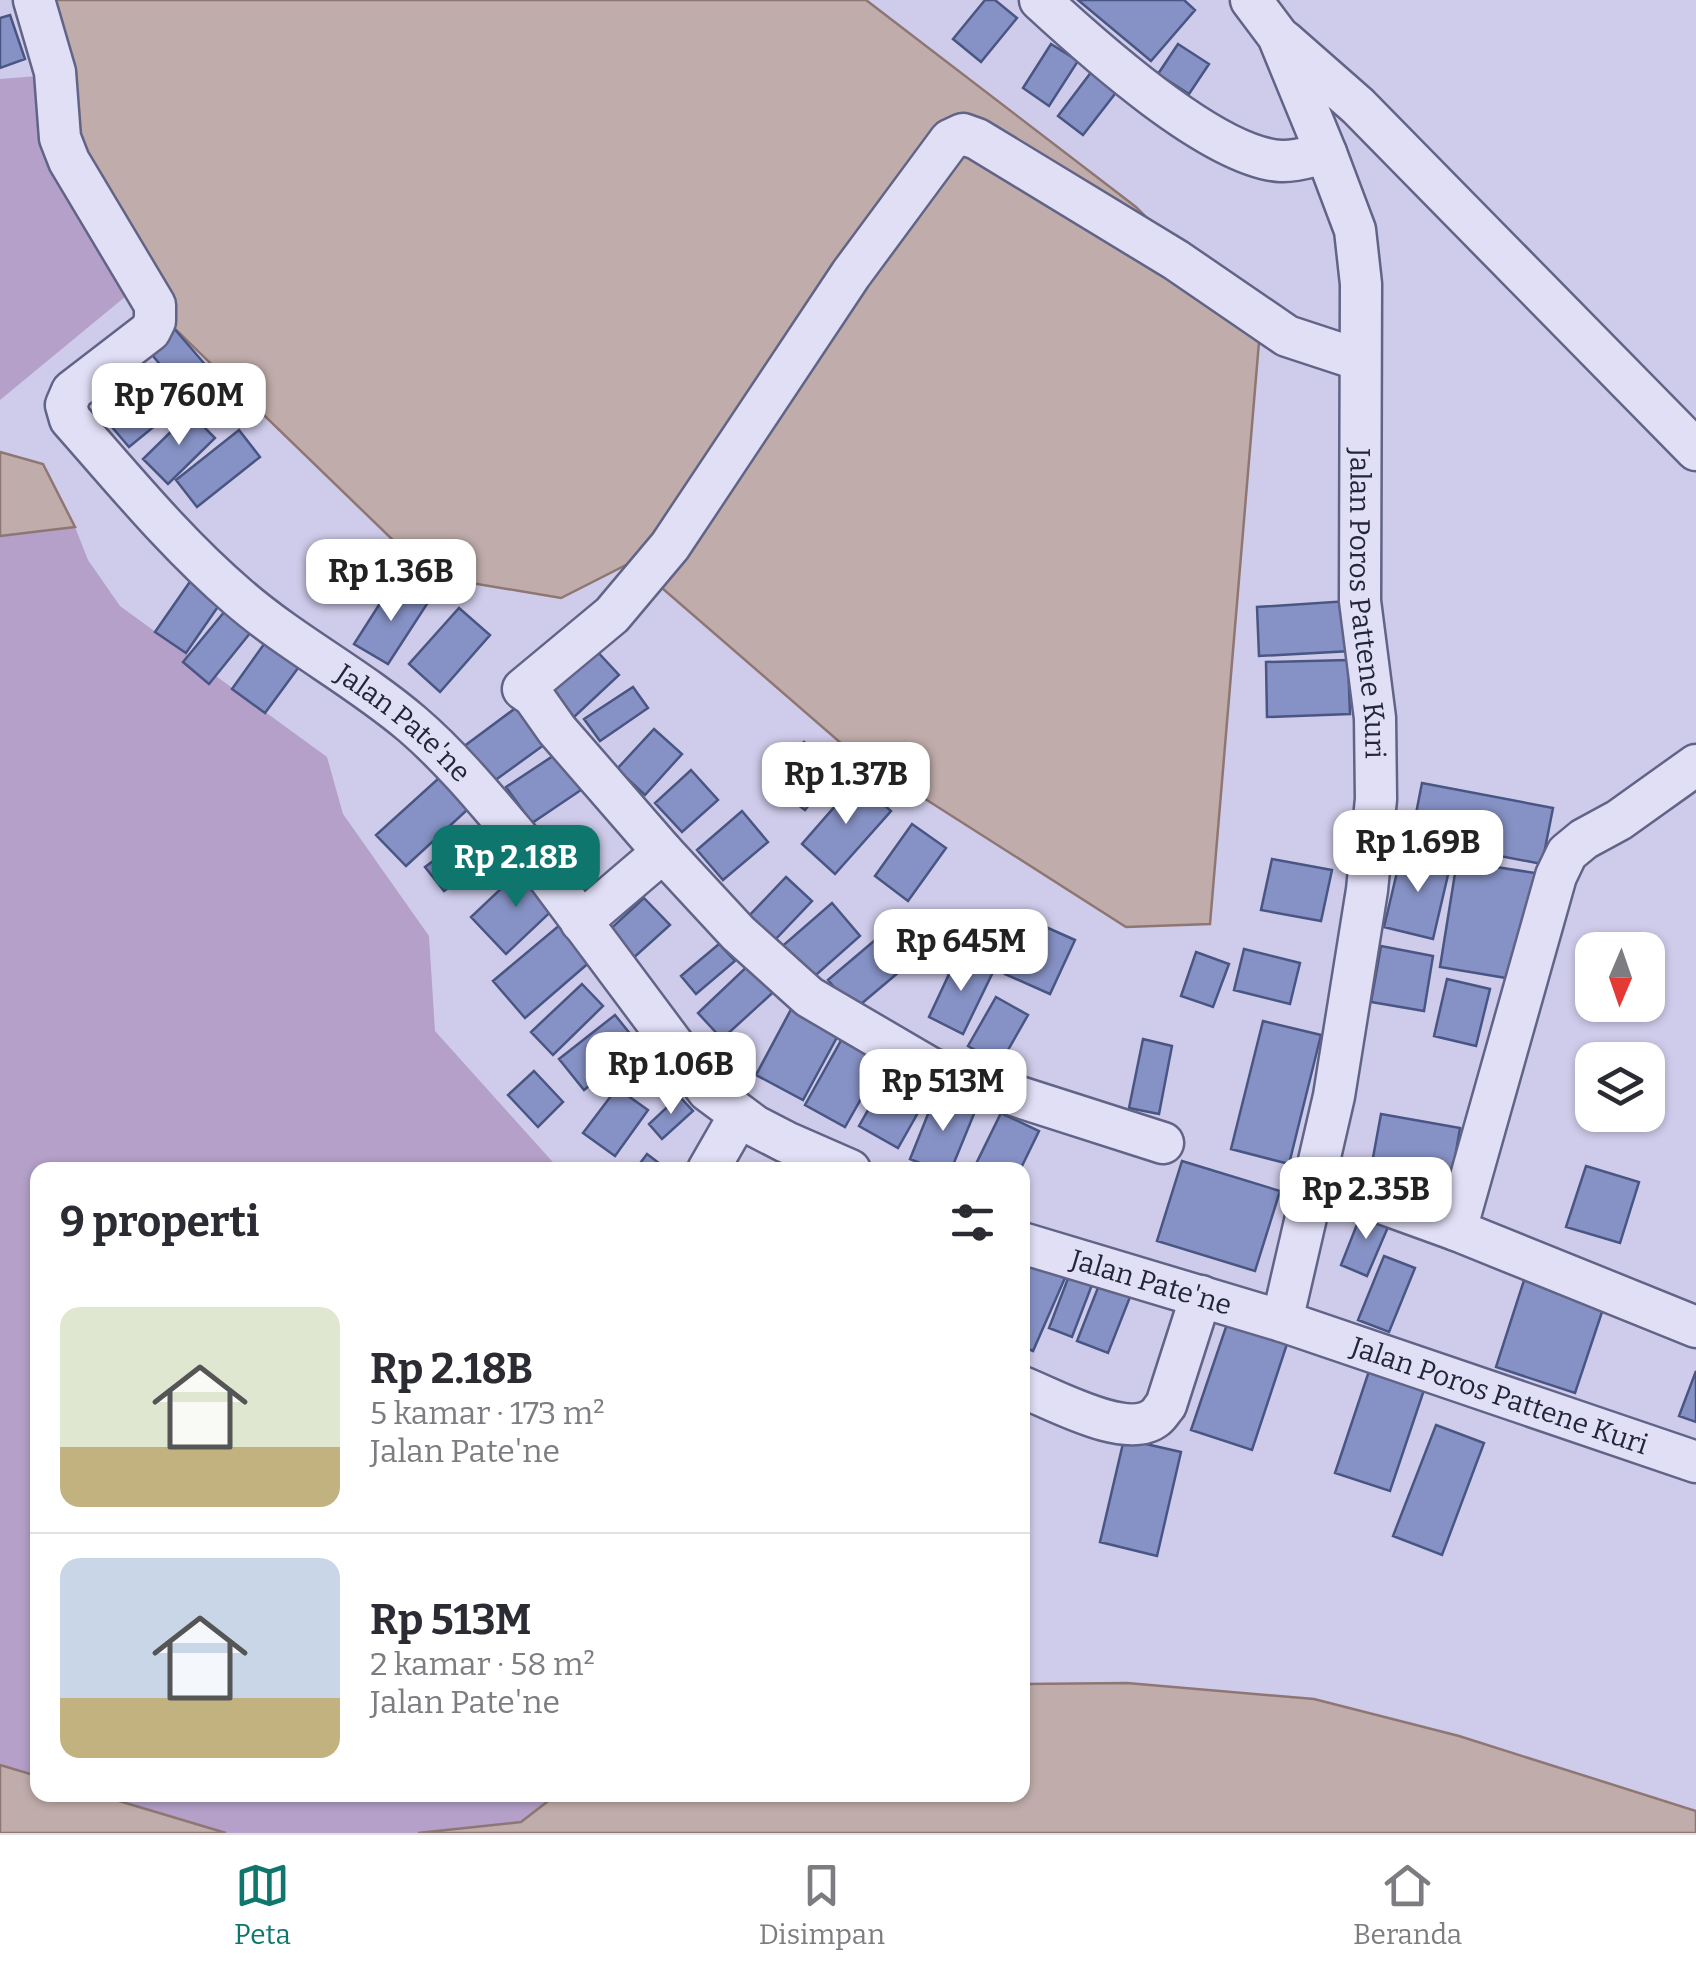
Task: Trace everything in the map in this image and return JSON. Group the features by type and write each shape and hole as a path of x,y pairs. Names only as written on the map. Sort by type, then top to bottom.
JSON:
{"street":[{"name":"Jalan Pate'ne","path":"34,0 54,72 60,138 69,161 155,305 155,321 150,331 72,391 66,405 70,419 193,556 242,600 412,724 496,811 708,1091 739,1116 832,1162"},
{"path":"1040,0 1100,56 1194,124 1245,154 1282,162 1326,153"},
{"name":"Jalan Poros Pattene Kuri","path":"1251,0 1278,36 1354,230 1361,284 1360,601 1375,718 1376,799 1368,890 1334,1096 1282,1321 1696,1462"},
{"path":"1278,36 1358,106 1696,450"},
{"path":"1163,1143 932,1069 809,997 738,933 523,689 612,615 670,546 850,274 950,140 963,134 977,138 1176,260 1286,336 1360,360"},
{"path":"1456,1230 1556,876 1567,853 1696,765"},
{"path":"581,922 663,852"},
{"path":"713,1162 739,1116"},
{"path":"1315,1179 1456,1230 1696,1327"},
{"name":"Jalan Pate'ne","path":"1030,1246 1282,1321"},
{"path":"1030,1391 1114,1424 1144,1423 1156,1417 1166,1405 1201,1296"}],"shaded area":[{"path":"39,0 866,0 1136,207 1260,330 1210,924 1126,927 850,751 632,562 561,598 430,576 172,326 78,181"},
{"path":"63,74 143,282 0,400 0,79"},
{"path":"0,452 43,464 75,527 0,536"},
{"path":"75,527 88,560 120,606 327,757 343,814 429,936 435,1031 553,1162 30,1162 30,1774 0,1765 0,536"},
{"path":"1127,1683 1314,1699 1459,1736 1696,1811 1696,1833 418,1833 521,1822 547,1802 1030,1802 1030,1684"},
{"path":"0,1765 30,1774 30,1802 122,1802 226,1833 0,1833"},
{"path":"122,1802 547,1802 522,1822 418,1833 226,1833"}],"building":[{"path":"985,0 995,0 1017,18 981,62 953,39"},
{"path":"1078,0 1184,0 1195,10 1151,61"},
{"path":"10,15 25,59 0,68 0,18"},
{"path":"1051,44 1078,61 1049,106 1023,88"},
{"path":"1178,44 1209,64 1189,94 1158,74"},
{"path":"1092,71 1118,90 1083,135 1058,116"},
{"path":"172,326 209,369 183,391 146,348"},
{"path":"145,364 179,406 129,447 94,406"},
{"path":"190,413 215,438 168,484 143,459"},
{"path":"239,430 260,457 197,507 176,480"},
{"path":"196,573 226,595 186,653 155,632"},
{"path":"393,583 427,604 388,664 354,644"},
{"path":"1348,601 1351,651 1259,656 1257,607"},
{"path":"459,608 490,635 440,692 409,664"},
{"path":"225,611 251,632 209,684 183,662"},
{"path":"267,640 301,664 265,713 232,689"},
{"path":"593,647 619,675 574,717 548,689"},
{"path":"1348,660 1350,714 1267,717 1266,662"},
{"path":"633,687 648,708 600,741 584,719"},
{"path":"521,704 548,742 490,784 463,747"},
{"path":"654,729 682,754 645,795 617,769"},
{"path":"804,742 838,768 805,810 771,785"},
{"path":"556,754 581,790 532,823 506,787"},
{"path":"449,769 478,800 406,866 376,835"},
{"path":"691,770 718,800 682,832 655,803"},
{"path":"857,781 891,811 835,874 802,844"},
{"path":"1422,783 1553,808 1542,864 1411,839"},
{"path":"742,811 768,842 723,880 697,850"},
{"path":"483,824 502,848 444,891 425,867"},
{"path":"912,824 946,848 908,901 875,876"},
{"path":"1402,851 1451,862 1433,939 1384,927"},
{"path":"1272,859 1332,870 1321,921 1261,910"},
{"path":"1457,861 1535,873 1518,980 1440,967"},
{"path":"526,865 561,902 506,954 471,917"},
{"path":"786,877 812,901 772,943 746,919"},
{"path":"644,898 670,925 630,961 605,934"},
{"path":"832,903 860,936 808,982 779,949"},
{"path":"1030,920 1075,940 1050,994 1005,974"},
{"path":"561,924 592,960 525,1018 493,981"},
{"path":"881,935 906,966 854,1010 828,980"},
{"path":"719,944 735,961 696,994 681,976"},
{"path":"1381,946 1433,956 1424,1011 1371,1002"},
{"path":"1244,949 1300,963 1290,1004 1234,990"},
{"path":"1196,952 1229,964 1213,1007 1181,996"},
{"path":"958,955 993,972 963,1034 929,1017"},
{"path":"755,959 780,986 722,1039 698,1013"},
{"path":"1447,979 1490,989 1476,1046 1434,1036"},
{"path":"582,984 603,1006 553,1055 531,1032"},
{"path":"996,997 1028,1015 1000,1064 968,1046"},
{"path":"795,1002 842,1028 803,1100 756,1075"},
{"path":"615,1015 640,1046 584,1090 559,1059"},
{"path":"1263,1021 1321,1035 1289,1164 1231,1149"},
{"path":"843,1037 883,1060 845,1127 805,1105"},
{"path":"1143,1039 1172,1046 1159,1114 1129,1108"},
{"path":"534,1071 563,1102 538,1127 508,1095"},
{"path":"889,1073 928,1095 898,1148 859,1126"},
{"path":"617,1088 648,1110 615,1156 583,1133"},
{"path":"936,1094 976,1109 954,1162 910,1159"},
{"path":"679,1096 693,1111 662,1139 649,1124"},
{"path":"1001,1113 1039,1131 1024,1162 977,1162"},
{"path":"1381,1114 1460,1128 1450,1187 1370,1174"},
{"path":"647,1154 658,1162 641,1162"},
{"path":"1182,1161 1280,1191 1255,1271 1157,1241"},
{"path":"1586,1166 1639,1182 1620,1243 1566,1227"},
{"path":"1363,1209 1391,1220 1367,1276 1341,1265"},
{"path":"1384,1256 1415,1268 1389,1332 1358,1320"},
{"path":"1030,1263 1065,1278 1033,1351 1030,1350"},
{"path":"1072,1268 1095,1277 1072,1337 1049,1328"},
{"path":"1526,1274 1606,1300 1575,1393 1496,1367"},
{"path":"1101,1280 1132,1292 1108,1353 1077,1341"},
{"path":"1227,1324 1287,1344 1252,1450 1191,1430"},
{"path":"1370,1368 1425,1387 1390,1491 1335,1473"},
{"path":"1696,1371 1696,1422 1679,1416"},
{"path":"1436,1425 1484,1443 1442,1555 1393,1536"},
{"path":"1124,1439 1181,1452 1157,1556 1100,1542"}]}
